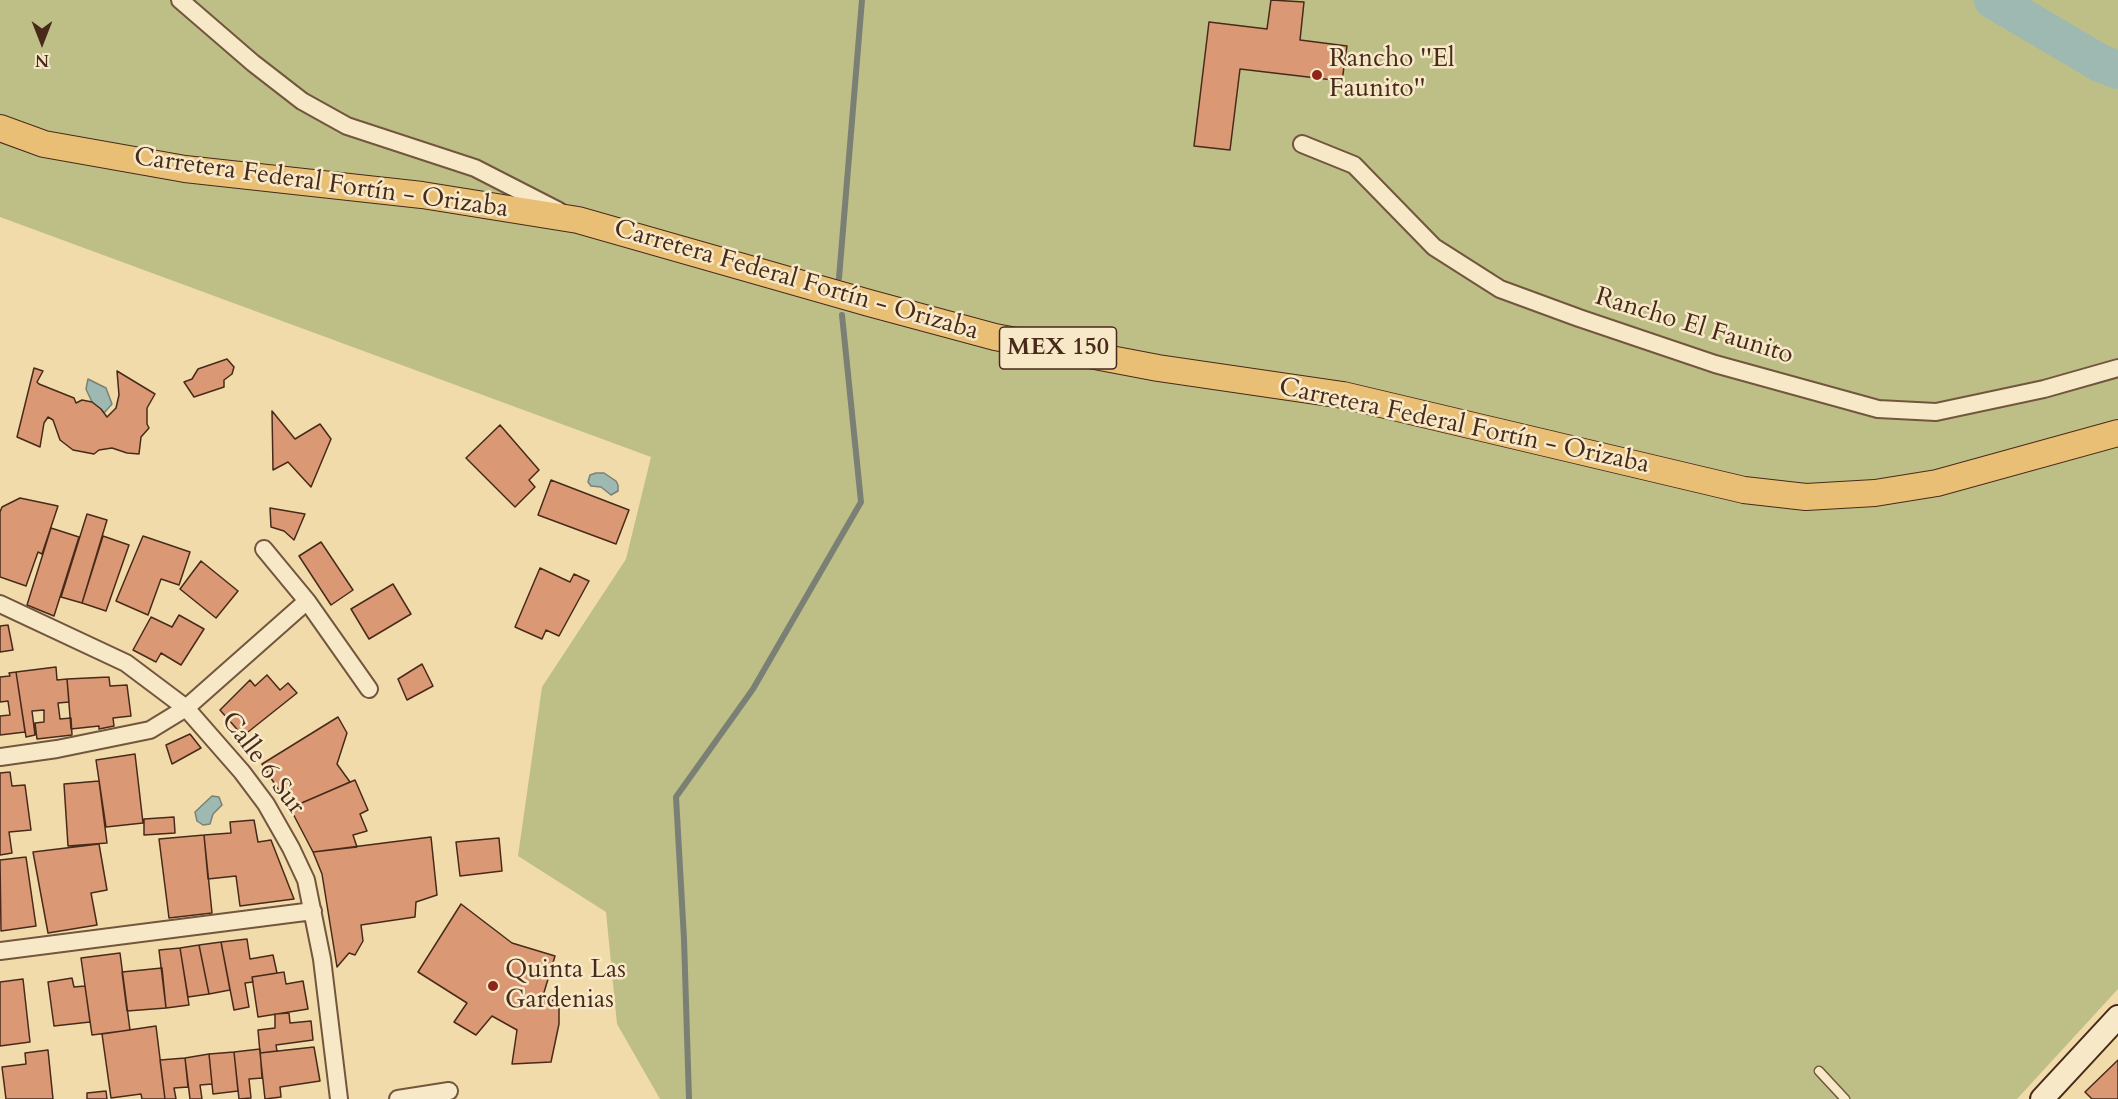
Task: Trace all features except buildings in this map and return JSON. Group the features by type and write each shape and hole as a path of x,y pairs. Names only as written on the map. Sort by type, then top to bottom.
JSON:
{"main road":[{"name":"Carretera Federal Fortín - Orizaba","path":"0,128 44,144 185,169 422,195 578,220 995,337 1158,368 1343,395 1744,490 1806,497 1875,493 1927,485 2118,433"}],"street":[{"path":"180,0 302,102 347,126 475,168 578,220"},
{"name":"Rancho El Faunito","path":"1302,144 1354,165 1434,247 1500,289 1714,364 1867,406 1878,409 1936,412 2044,388 2118,368"},
{"path":"264,549 307,601 369,689"},
{"path":"0,757 57,750 150,730 186,708 307,601"},
{"name":"Calle 6 Sur","path":"0,604 126,663 186,708 242,772 266,804 306,880 322,959 339,1099"},
{"path":"0,951 313,911"},
{"path":"2042,1099 2118,1017"},
{"path":"398,1099 449,1091"}],"lane":[{"path":"1819,1071 1845,1099"}],"green space":[{"path":"0,0 2118,0 2118,989 2017,1099 660,1099 617,1024 606,912 518,856 542,687 626,559 651,457 0,217"}],"water":[{"path":"88,379 106,388 112,404 104,413 92,402 86,389"},
{"path":"604,473 616,481 618,491 611,495 601,487 591,486 588,482 590,475"},
{"path":"212,796 219,797 222,805 213,814 210,824 203,825 197,821 195,812"}],"waterway":[{"path":"839,278 862,0"},
{"path":"1993,0 2100,63 2118,70"},
{"path":"689,1099 684,939 676,797 753,689 861,502 842,315"}],"place":[{"name":"Rancho ''El Faunito''","path":"1317,75"},
{"name":"Quinta Las Gardenias","path":"493,986"}]}
